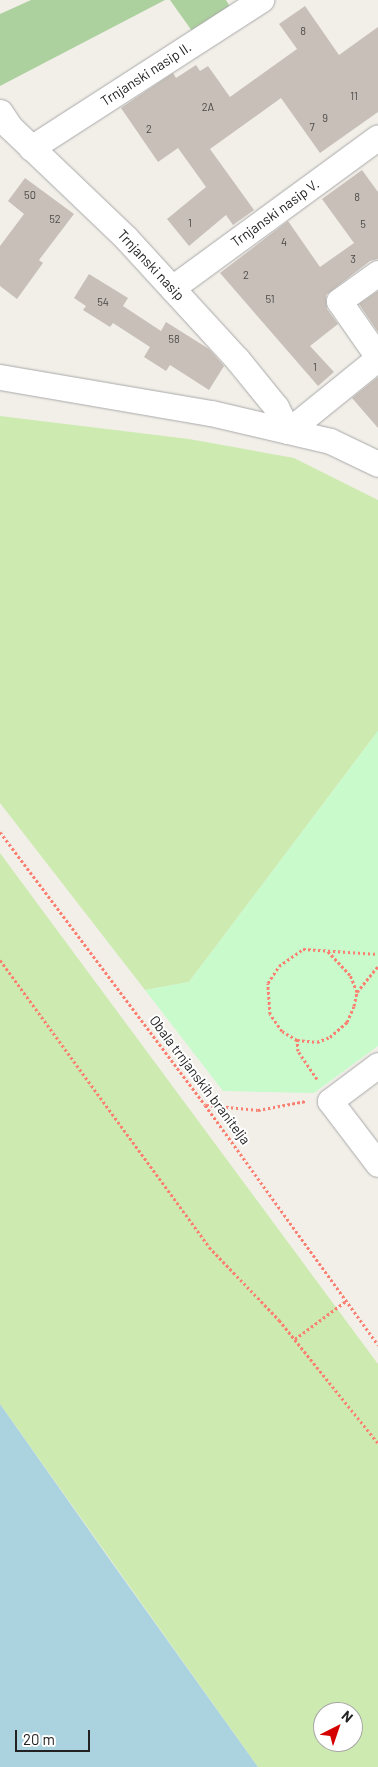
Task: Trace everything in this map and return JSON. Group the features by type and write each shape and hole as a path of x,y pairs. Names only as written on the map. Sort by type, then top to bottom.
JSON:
{"street":[{"name":"Trnjanski nasip II.","path":"31,148 261,0"},
{"name":"Trnjanski nasip","path":"0,112 31,148 93,205 172,288 261,388 288,431"},
{"name":"Trnjanski nasip V.","path":"172,288 378,137"},
{"path":"288,431 378,358 339,301 378,273"},
{"path":"0,377 211,413 330,441 378,464"},
{"path":"378,1065 323,1100 378,1164"}],"path":[{"name":"Obala trnjanskih branitelja","path":"0,832 205,1104 378,1345"},
{"path":"378,954 303,949 290,956 268,983 270,1014 282,1031 298,1040 317,1042 340,1031 354,1006 357,992 378,966"},
{"path":"326,950 350,975 357,992"},
{"path":"0,960 209,1248 295,1339 378,1443"},
{"path":"205,1104 258,1110 323,1100 318,1076 298,1051 298,1040"},
{"path":"295,1339 346,1301"}],"green space":[{"path":"31,0 165,0 0,86 0,14"},
{"path":"170,0 226,0 230,7 192,31"},
{"path":"0,416 189,439 294,458 378,500 378,731 189,982 145,990 0,803"},
{"path":"378,731 378,1046 314,1093 223,1091 145,990 189,982"},
{"path":"0,853 378,1364 378,1767 258,1767 0,1404"}],"water":[{"path":"0,1404 110,1560 258,1767 0,1767"}],"building":[{"path":"305,6 339,55 378,27 378,112 320,153 281,98 210,149 254,210 233,225 226,215 189,246 167,219 206,187 178,148 158,162 121,108 173,73 176,78 196,65 200,71 208,66 230,97 297,49 279,24"},
{"path":"362,170 378,192 378,259 370,261 326,295 327,309 338,324 310,346 334,372 318,386 220,273 288,221 320,267 354,243 322,199"},
{"path":"25,178 74,214 39,260 43,263 17,299 0,286 0,246 24,214 8,201"},
{"path":"89,274 128,298 123,306 161,331 166,322 209,349 224,366 209,390 170,365 166,371 144,357 150,347 113,323 110,327 83,310 86,306 74,298"},
{"path":"378,291 378,332 359,304"},
{"path":"378,377 378,428 352,398"}]}
